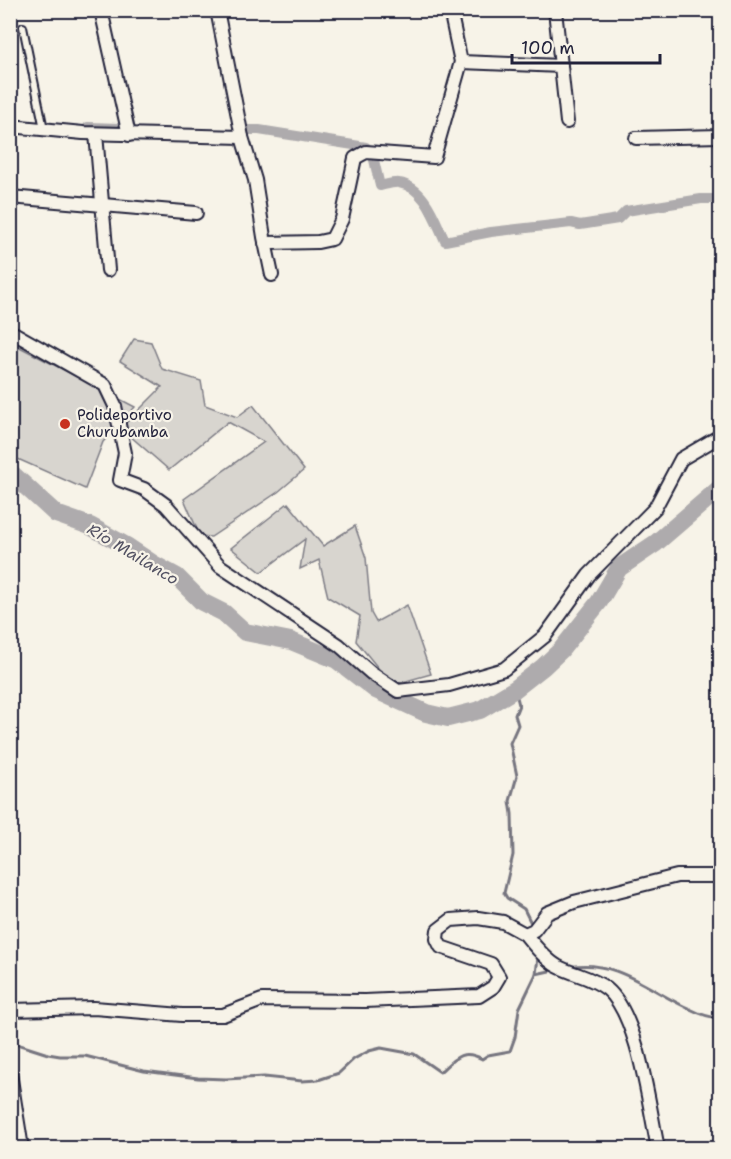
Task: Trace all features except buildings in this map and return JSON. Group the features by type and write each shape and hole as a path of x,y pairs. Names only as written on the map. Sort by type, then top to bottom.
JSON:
{"street":[{"path":"101,10 129,135"},
{"path":"217,10 242,137 255,180 272,275"},
{"path":"265,243 318,242 332,239 342,219 355,158 366,152 434,157 461,62 450,10"},
{"path":"555,10 567,122"},
{"path":"461,62 561,66"},
{"path":"10,126 96,134 242,137"},
{"path":"96,134 108,270"},
{"path":"636,138 720,136"},
{"path":"10,197 196,213"},
{"path":"10,331 105,385 115,406 125,453 120,480 144,489 166,505 220,566 339,645 371,673 398,691 449,685 504,669 545,636 589,575 655,508 681,459 720,436"},
{"path":"525,934 534,930 547,913 574,902 677,876 720,876"},
{"path":"10,1010 94,1008 182,1015 223,1015 262,1000 365,1001 478,996 493,987 500,977 491,964 441,948 437,939 438,930 451,920 478,918 503,922 525,934 555,965 578,976 593,979 608,990 622,1006 636,1045 658,1149"},
{"path":"10,1073 22,1149"}],"lane":[{"path":"23,27 44,129"}],"shaded area":[{"path":"134,339 151,342 162,369 201,381 205,405 237,417 253,405 304,470 278,492 211,537 200,536 184,499 264,442 228,422 169,470 121,428 162,387 120,361"},
{"name":"Polideportivo Churubamba","path":"10,342 135,407 103,442 85,489 11,456"},
{"path":"288,503 323,546 355,526 366,558 371,613 376,622 407,605 431,674 392,685 356,641 360,616 328,597 319,560 300,569 305,539 261,572 231,548"}],"waterway":[{"path":"88,127 119,128"},
{"path":"249,130 366,147"},
{"path":"374,160 380,186 399,183 416,191 433,214 445,241 491,232 571,223 580,225 618,219 626,211 701,199 720,199"},
{"name":"Río Mailanco","path":"10,472 56,514 90,526 177,577 202,602 224,613 245,632 291,641 337,660 376,690 426,713 448,718 480,710 515,689 543,667 561,650 599,602 619,568 656,543 720,488"},
{"path":"515,689 519,705 515,715 518,725 510,743 517,776 510,801 513,855 504,893 507,898 524,909 532,925"},
{"path":"10,1044 48,1054 85,1056 144,1071 198,1078 264,1077 302,1081 318,1080 339,1073 354,1059 381,1048 414,1054 440,1072 459,1056 469,1055 482,1059 488,1055 510,1051 515,1037 519,1009 536,974 538,957"},
{"path":"570,967 603,967 618,972 697,1013 720,1018"},
{"path":"536,974 554,970"}],"place":[{"name":"Polideportivo Churubamba","path":"65,424"}]}
